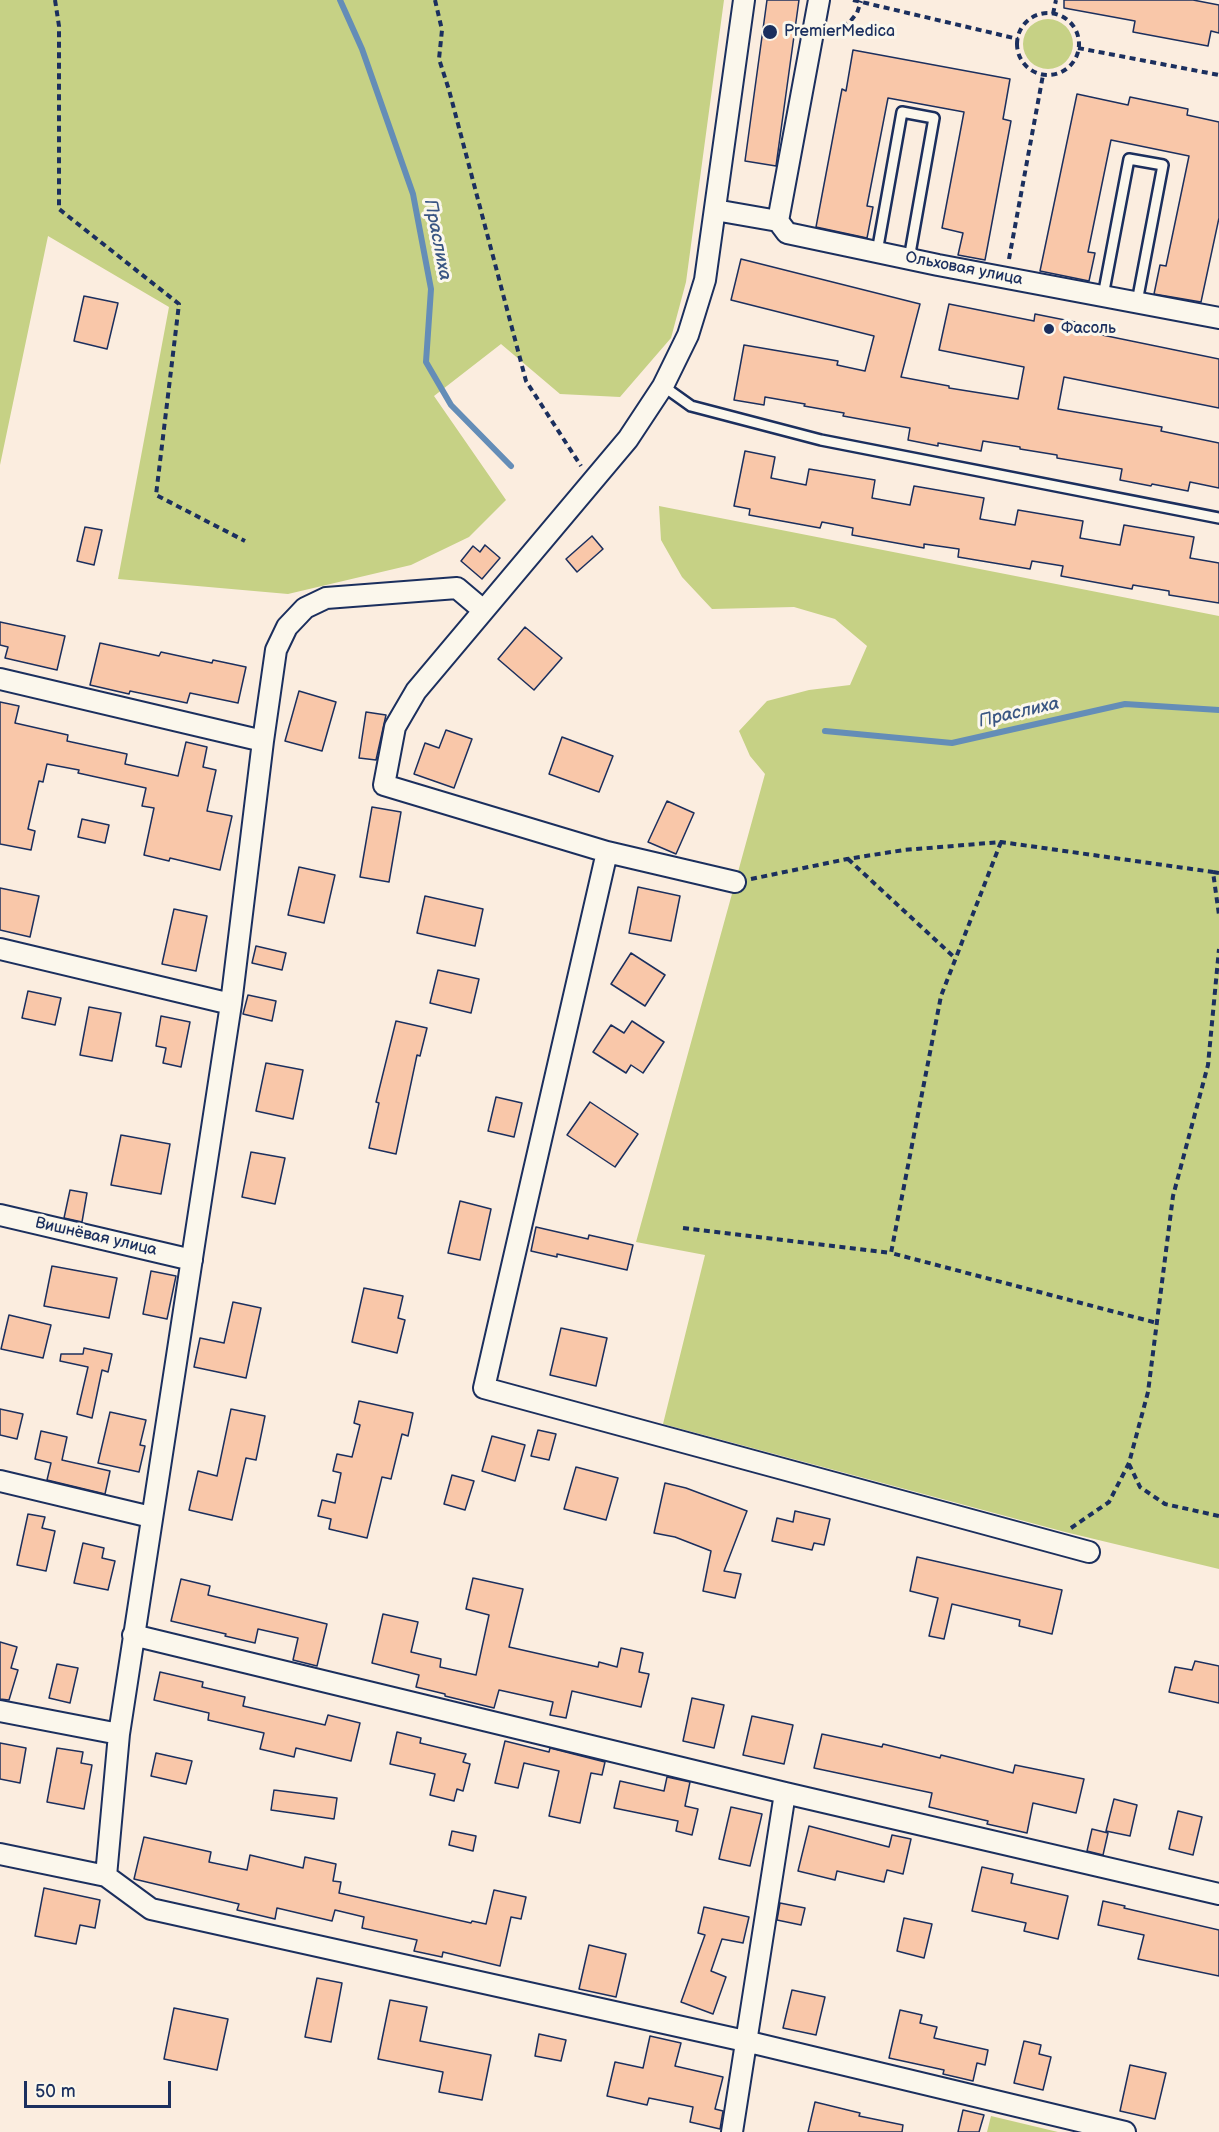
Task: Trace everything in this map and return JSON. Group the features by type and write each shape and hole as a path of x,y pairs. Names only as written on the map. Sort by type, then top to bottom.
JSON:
{"street":[{"path":"735,882 607,852 384,785 395,727 416,691 628,439 663,386 688,335 705,280 744,0"},
{"path":"778,221 819,0"},
{"name":"Ольховая улица","path":"715,210 778,221 787,233 1005,278 1219,318"},
{"path":"106,1876 119,1734 231,1004 262,741 276,650 287,627 305,608 326,598 457,588 483,610"},
{"path":"0,679 262,741"},
{"path":"607,852 484,1388 1089,1552"},
{"path":"0,949 231,1004"},
{"name":"Вишнёвая улица","path":"0,1215 192,1260"},
{"path":"0,1481 151,1517"},
{"path":"133,1635 785,1793 1219,1894"},
{"path":"0,1711 119,1734"},
{"path":"732,2132 785,1793"},
{"path":"0,1854 106,1876 151,1909 746,2041 1125,2132"}],"lane":[{"path":"877,252 902,112 934,118 909,259"},
{"path":"1103,296 1129,159 1163,165 1137,302"},
{"path":"663,386 692,406 821,440 1219,518"}],"path":[{"path":"55,0 59,26 59,209 179,304 156,495 245,541"},
{"path":"435,0 442,30 439,59 526,381 591,482"},
{"path":"853,0 1018,39"},
{"path":"1053,14 1056,0"},
{"path":"814,26 826,30 849,23 857,13 861,1"},
{"path":"1053,14 1068,20 1075,29 1078,48 1073,62 1065,70 1043,75 1024,64 1018,54 1019,32 1026,22 1035,16 1053,14"},
{"path":"1078,48 1219,75"},
{"path":"1005,278 1043,75"},
{"path":"891,1253 941,996 1001,842"},
{"path":"735,882 904,850 1001,842 1219,873"},
{"path":"847,859 956,958"},
{"path":"1213,872 1219,915"},
{"path":"1065,1532 1108,1502 1129,1463 1148,1392 1173,1196 1208,1065 1219,949"},
{"path":"683,1228 891,1253 1157,1323"},
{"path":"1129,1463 1140,1488 1165,1504 1219,1516"}],"green space":[{"path":"0,0 724,0 686,282 671,338 620,397 560,394 501,344 434,396 506,500 469,537 411,565 288,594 118,579 169,307 48,236 0,465"},
{"path":"1053,19 1066,26 1072,34 1072,54 1066,62 1058,68 1043,69 1030,62 1024,54 1023,39 1030,26 1038,20"},
{"path":"659,506 1219,616 1219,1569 1065,1532 663,1424 705,1255 636,1242 765,774 750,756 739,731 767,701 809,690 850,685 867,646 835,619 794,607 712,609 682,577 661,540"},
{"path":"991,2116 1058,2132 987,2132"}],"building":[{"path":"767,0 799,0 776,166 745,161"},
{"path":"1064,0 1193,0 1219,5 1219,33 1211,31 1208,46 1133,32 1135,21 1064,8"},
{"path":"853,50 1010,79 1003,119 1011,121 985,260 958,255 963,233 942,228 964,112 888,98 867,206 873,207 867,238 816,227 842,89 846,91"},
{"path":"1077,94 1128,105 1130,97 1188,109 1187,115 1219,122 1219,218 1201,302 1154,294 1160,265 1166,266 1189,156 1111,140 1088,252 1095,253 1089,281 1040,271"},
{"path":"741,259 920,304 901,377 949,386 949,388 1018,399 1024,367 939,350 949,304 1034,321 1035,314 1075,322 1073,329 1219,359 1219,408 1064,377 1058,409 1162,427 1161,431 1219,443 1219,488 1190,482 1188,491 1152,484 1151,486 1120,480 1122,469 1057,458 1057,455 1020,449 1020,447 983,441 981,451 938,443 938,446 908,440 910,428 843,416 844,413 804,406 805,404 765,397 764,405 734,400 744,345 838,361 837,365 865,371 874,336 731,300"},
{"path":"84,296 118,303 107,349 74,341"},
{"path":"745,451 775,457 771,478 806,485 809,469 875,480 872,498 910,505 914,486 984,498 980,519 1015,525 1018,510 1083,521 1080,538 1120,545 1124,525 1194,537 1190,558 1219,563 1219,603 1169,595 1169,591 1133,585 1132,589 1061,576 1063,566 1032,561 1030,569 958,557 959,549 924,544 924,548 852,535 853,528 822,522 820,528 749,515 750,509 734,506"},
{"path":"85,527 102,530 94,565 77,561"},
{"path":"592,536 603,549 577,572 566,559"},
{"path":"485,545 500,558 482,579 461,561 473,546 480,552"},
{"path":"0,622 65,636 57,670 5,658 8,647 0,645"},
{"path":"525,627 562,658 534,690 498,659"},
{"path":"100,643 159,656 161,652 212,663 213,660 246,667 238,703 190,693 187,703 90,685"},
{"path":"299,691 336,702 322,751 285,741"},
{"path":"0,702 19,706 15,723 68,735 67,741 127,754 125,764 178,776 186,742 207,747 203,767 216,770 207,811 232,816 220,870 170,858 169,861 144,855 154,808 142,806 146,788 47,764 43,782 39,781 28,829 35,831 31,850 0,844"},
{"path":"366,712 386,715 376,760 359,758"},
{"path":"446,730 472,739 454,788 414,774 425,743 439,748"},
{"path":"562,737 613,756 599,792 549,774"},
{"path":"667,801 694,813 676,854 648,842"},
{"path":"372,807 401,812 389,882 360,877"},
{"path":"82,819 109,825 105,843 78,837"},
{"path":"299,867 335,875 324,923 288,915"},
{"path":"638,887 680,896 671,941 629,933"},
{"path":"0,888 39,896 30,937 0,930"},
{"path":"425,896 483,909 475,946 417,933"},
{"path":"174,909 207,916 196,971 162,964"},
{"path":"256,946 286,953 282,970 252,963"},
{"path":"631,953 665,975 645,1006 611,984"},
{"path":"438,970 479,979 471,1013 430,1003"},
{"path":"28,991 61,998 55,1025 22,1018"},
{"path":"248,995 276,1001 272,1021 243,1014"},
{"path":"89,1007 121,1013 112,1061 80,1055"},
{"path":"161,1016 190,1022 181,1067 163,1063 166,1048 156,1046"},
{"path":"396,1021 427,1028 420,1056 417,1055 396,1154 369,1148 379,1103 376,1102"},
{"path":"632,1021 664,1042 643,1073 631,1065 626,1073 593,1052 611,1025 624,1033"},
{"path":"266,1063 303,1070 293,1119 256,1111"},
{"path":"496,1097 522,1103 514,1137 488,1131"},
{"path":"590,1102 638,1134 615,1167 567,1135"},
{"path":"121,1135 170,1144 161,1194 111,1185"},
{"path":"251,1152 285,1158 275,1204 242,1197"},
{"path":"70,1190 87,1193 82,1222 64,1218"},
{"path":"460,1201 491,1209 480,1260 448,1253"},
{"path":"536,1227 588,1239 589,1235 633,1245 627,1270 557,1254 557,1257 531,1251"},
{"path":"52,1266 117,1278 109,1318 44,1306"},
{"path":"151,1271 176,1276 167,1319 143,1314"},
{"path":"364,1288 403,1296 398,1318 405,1320 397,1353 352,1342"},
{"path":"233,1302 261,1308 246,1378 194,1367 200,1338 224,1343"},
{"path":"9,1315 51,1325 43,1358 1,1349"},
{"path":"561,1328 607,1338 596,1386 550,1375"},
{"path":"84,1348 112,1354 108,1372 102,1370 92,1418 77,1414 88,1367 60,1361 61,1354 83,1354"},
{"path":"359,1401 413,1413 408,1436 402,1434 391,1479 382,1477 367,1538 329,1529 331,1519 318,1516 322,1500 335,1503 341,1473 333,1471 337,1454 352,1457 360,1425 354,1423"},
{"path":"0,1409 23,1414 17,1439 0,1435"},
{"path":"231,1409 265,1416 256,1460 246,1458 232,1520 189,1510 198,1471 217,1476"},
{"path":"110,1412 146,1420 140,1445 145,1446 139,1472 98,1463"},
{"path":"538,1430 556,1434 549,1460 531,1456"},
{"path":"41,1431 67,1437 62,1460 110,1471 105,1494 47,1480 51,1463 35,1459"},
{"path":"492,1436 525,1445 515,1481 482,1471"},
{"path":"576,1467 618,1478 606,1520 564,1509"},
{"path":"452,1475 474,1481 465,1510 444,1504"},
{"path":"665,1483 686,1488 747,1511 724,1571 741,1574 735,1598 703,1591 711,1551 675,1537 654,1533"},
{"path":"795,1511 830,1519 824,1545 814,1543 812,1550 772,1541 777,1518 793,1522"},
{"path":"28,1514 45,1517 42,1528 55,1531 46,1571 17,1565"},
{"path":"83,1543 104,1548 102,1558 115,1561 108,1590 74,1583"},
{"path":"917,1557 1062,1590 1052,1634 1019,1626 1020,1620 952,1604 944,1639 929,1636 938,1598 910,1591"},
{"path":"473,1578 523,1589 509,1647 598,1667 599,1662 617,1667 621,1648 643,1653 639,1672 649,1674 641,1707 572,1691 566,1718 550,1715 553,1702 499,1690 494,1708 416,1687 419,1675 372,1663 383,1614 418,1622 411,1652 441,1659 440,1667 476,1675 489,1615 466,1609"},
{"path":"181,1579 210,1586 208,1595 327,1624 317,1666 293,1660 298,1638 258,1629 255,1643 171,1621"},
{"path":"0,1642 17,1647 11,1668 18,1670 9,1700 0,1699"},
{"path":"1195,1661 1219,1666 1219,1703 1169,1692 1175,1667 1192,1670"},
{"path":"57,1664 78,1668 70,1703 49,1698"},
{"path":"160,1672 203,1682 202,1687 245,1697 243,1706 325,1725 328,1715 360,1723 351,1761 296,1748 294,1757 260,1749 264,1733 208,1720 209,1713 154,1700"},
{"path":"692,1698 724,1705 714,1748 683,1741"},
{"path":"752,1716 793,1725 784,1764 743,1755"},
{"path":"397,1732 421,1738 420,1743 466,1754 463,1762 470,1764 463,1791 457,1789 454,1801 430,1795 435,1774 390,1764"},
{"path":"822,1734 882,1747 883,1744 940,1758 941,1755 1013,1773 1015,1765 1084,1779 1076,1813 1033,1803 1027,1833 929,1807 932,1793 814,1768"},
{"path":"505,1741 549,1752 550,1748 605,1762 602,1775 591,1773 580,1823 549,1816 559,1771 524,1763 518,1788 495,1783"},
{"path":"0,1743 26,1748 20,1783 0,1779"},
{"path":"57,1748 83,1752 81,1763 92,1765 84,1809 47,1802"},
{"path":"156,1753 192,1761 186,1784 151,1776"},
{"path":"667,1777 690,1782 685,1806 698,1809 692,1835 676,1831 678,1821 614,1808 620,1781 664,1791"},
{"path":"274,1790 337,1798 334,1819 271,1810"},
{"path":"1114,1799 1137,1805 1130,1836 1106,1831"},
{"path":"731,1807 762,1814 750,1866 719,1859"},
{"path":"1178,1811 1202,1817 1193,1855 1169,1849"},
{"path":"809,1826 889,1847 892,1835 911,1839 903,1874 887,1870 884,1882 837,1871 835,1880 798,1871"},
{"path":"1092,1829 1108,1833 1103,1855 1087,1851"},
{"path":"452,1831 476,1836 473,1851 449,1845"},
{"path":"144,1837 211,1852 209,1862 247,1870 250,1855 303,1868 305,1857 336,1864 333,1881 341,1882 339,1893 471,1923 472,1921 486,1924 494,1890 526,1897 521,1919 511,1917 500,1966 443,1952 442,1957 414,1951 417,1940 362,1928 364,1917 335,1910 332,1921 277,1908 275,1919 237,1910 239,1904 134,1879"},
{"path":"982,1867 1013,1874 1011,1883 1068,1896 1058,1939 1024,1931 1026,1923 972,1911"},
{"path":"44,1888 100,1900 95,1928 80,1925 76,1944 35,1936"},
{"path":"1103,1901 1219,1930 1219,1976 1138,1959 1144,1935 1098,1925"},
{"path":"780,1903 805,1908 801,1925 777,1920"},
{"path":"704,1907 749,1917 743,1943 722,1939 711,1971 726,1977 713,2014 681,2002 705,1935 698,1933"},
{"path":"904,1918 932,1924 924,1958 897,1951"},
{"path":"589,1945 626,1954 616,1997 579,1989"},
{"path":"317,1978 342,1983 331,2042 305,2037"},
{"path":"792,1990 825,1997 816,2035 783,2028"},
{"path":"390,2000 427,2007 420,2041 491,2055 482,2100 439,2092 443,2072 378,2059"},
{"path":"174,2008 228,2019 217,2070 164,2059"},
{"path":"900,2010 922,2015 920,2023 937,2027 934,2038 988,2050 985,2065 977,2063 973,2081 943,2074 944,2070 889,2058"},
{"path":"539,2034 566,2040 561,2061 535,2056"},
{"path":"650,2036 681,2043 675,2066 723,2077 715,2109 723,2111 720,2129 690,2122 693,2107 649,2098 647,2105 607,2096 615,2062 643,2068"},
{"path":"1024,2041 1041,2045 1039,2054 1051,2057 1043,2090 1014,2083"},
{"path":"1130,2065 1166,2073 1155,2119 1120,2111"},
{"path":"815,2102 860,2113 859,2116 903,2125 902,2132 808,2132"},
{"path":"963,2110 984,2115 979,2132 958,2132"}],"waterway":[{"name":"Праслиха","path":"340,0 362,49 413,194 431,289 426,362 451,405 511,466"},
{"name":"Праслиха","path":"825,731 952,743 1125,704 1219,710"}],"place":[{"name":"PremierMedica","path":"770,32"},
{"name":"Фасоль","path":"1049,329"}]}
